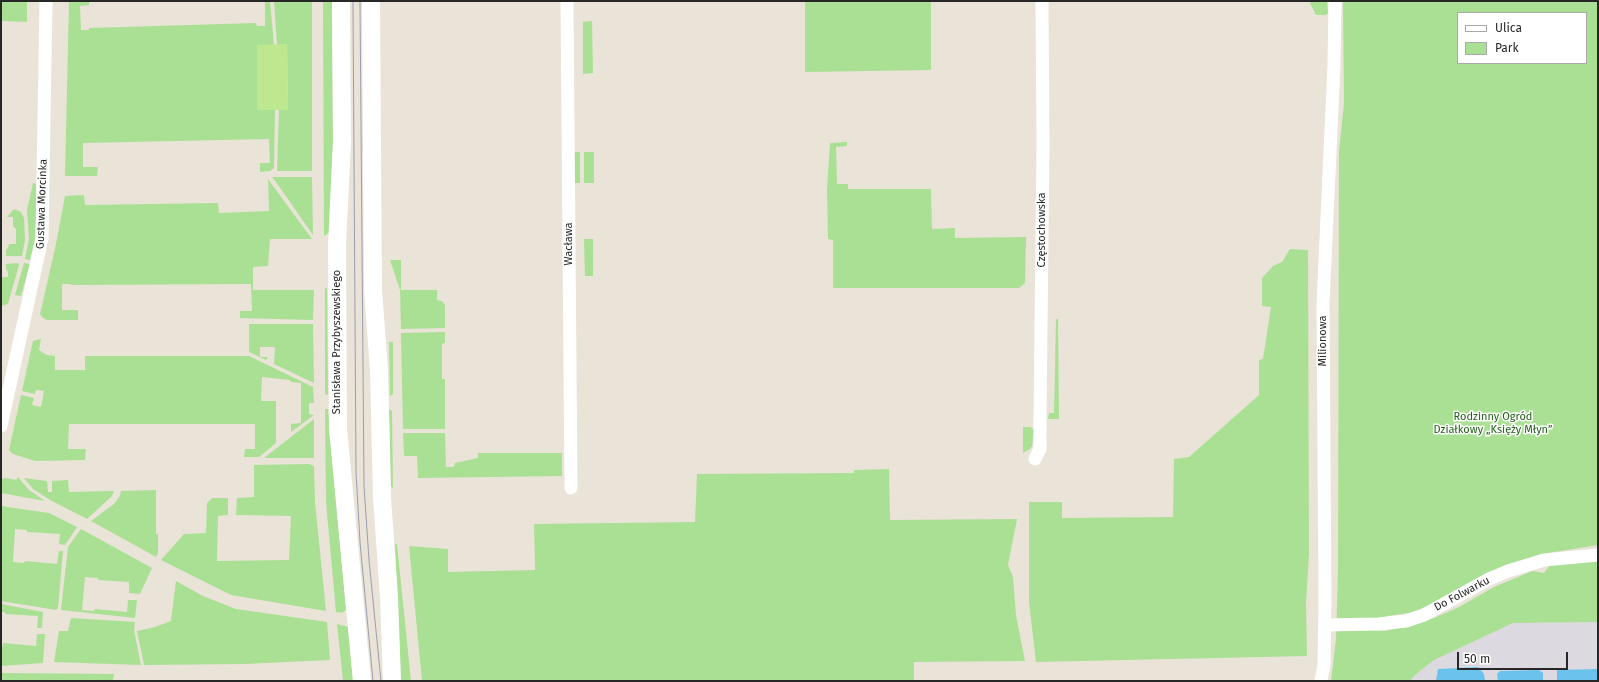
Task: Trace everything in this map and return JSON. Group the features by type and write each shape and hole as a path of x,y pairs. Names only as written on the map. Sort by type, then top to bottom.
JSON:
{"main road":[{"name":"Stanisława Przybyszewskiego","path":"341,1 342,142 336,271 338,429 362,681"},
{"path":"371,1 373,290 379,370 382,498 389,597 392,681"}],"street":[{"name":"Gustawa Morcinka","path":"1,426 42,238 46,1"},
{"name":"Wacława","path":"567,1 571,488"},
{"name":"Częstochowska","path":"1035,459 1040,449 1043,161 1042,1"},
{"name":"Milionowa","path":"1321,681 1324,665 1325,625 1323,304 1334,65 1335,1"},
{"name":"Do Folwarku","path":"1325,625 1378,624 1406,621 1424,615 1489,579 1508,571 1551,559 1598,555"}],"shaded area":[{"path":"1598,622 1598,681 1410,681 1415,675 1434,660 1513,623"}],"green space":[{"path":"1,1 27,1 27,22 1,21"},
{"path":"69,1 89,1 89,5 80,6 81,30 89,30 89,28 256,23 257,26 265,26 265,1 270,1 274,45 257,45 257,110 275,110 274,168 270,171 260,172 260,163 270,163 269,139 83,143 83,167 98,167 97,176 65,176"},
{"path":"274,1 312,1 312,171 277,171 279,110 288,110 287,45 277,45"},
{"path":"323,1 332,1 333,141 329,233 324,236"},
{"path":"805,1 931,1 931,70 805,72"},
{"path":"1309,1 1327,1 1328,13 1326,15 1316,15"},
{"name":"Rodzinny Ogród Działkowy „Księży Młyn”","path":"1343,1 1598,1 1598,545 1548,553 1503,568 1415,612 1387,616 1369,630 1385,631 1414,625 1434,618 1459,607 1494,587 1532,571 1544,573 1551,564 1598,560 1598,622 1513,623 1434,660 1415,675 1410,681 1331,681 1336,639 1338,572 1339,151 1344,103"},
{"path":"592,21 593,73 583,74 583,22"},
{"path":"287,44 288,110 257,110 257,45"},
{"path":"847,142 847,146 836,147 837,184 848,184 848,189 931,189 932,229 955,228 955,238 1026,237 1025,283 1019,288 833,288 833,240 828,239 827,189 830,143"},
{"path":"574,152 580,152 580,183 574,183"},
{"path":"584,152 594,152 594,183 584,183"},
{"path":"272,177 312,177 313,235 276,182"},
{"path":"268,179 312,239 270,239 268,266 253,267 253,290 314,290 313,320 240,318 240,311 252,311 251,284 62,284 62,310 78,310 78,320 47,320 40,314 65,196 84,195 85,205 218,203 219,213 269,211"},
{"path":"33,183 36,184 36,219 35,240 30,260 25,259 29,238 27,210"},
{"path":"14,209 21,212 24,218 25,240 22,256 6,256 6,250 9,244 16,244 16,229 13,226 13,217 7,217"},
{"path":"584,239 593,239 593,276 585,276"},
{"path":"1290,249 1308,250 1309,554 1306,603 1307,656 1036,662 1029,602 1029,502 1062,502 1062,518 1173,517 1174,459 1189,457 1259,395 1259,360 1263,359 1271,307 1262,306 1262,278 1273,266 1282,262"},
{"path":"390,260 401,260 401,290 437,290 437,300 442,301 445,305 445,328 401,329 400,290"},
{"path":"18,263 19,265 8,304 1,306 2,277 8,277 6,264"},
{"path":"24,263 30,264 21,296 15,295"},
{"path":"325,287 327,289 328,395 325,394"},
{"path":"1056,319 1058,319 1059,419 1048,419 1049,413 1054,413"},
{"path":"249,324 313,324 314,383 274,364 275,347 260,347 260,357 268,357 266,360 249,352"},
{"path":"445,332 445,343 442,344 442,379 445,379 445,429 403,429 401,333"},
{"path":"41,339 39,350 47,355 55,356 55,370 85,370 85,356 249,356 313,387 314,403 309,403 309,414 314,415 291,432 291,424 301,423 301,383 291,382 290,380 262,377 261,401 276,401 276,443 259,457 244,457 245,449 255,449 255,424 69,424 68,449 86,449 85,460 35,461 13,454 9,450 21,395 34,398 32,405 41,407 44,391 36,390 35,394 22,391 33,341"},
{"path":"389,342 393,342 393,394 390,396"},
{"path":"325,409 328,409 346,610 342,613 336,612 326,502"},
{"path":"389,409 392,411 393,489 391,486"},
{"path":"314,419 314,458 264,458"},
{"path":"1023,427 1030,427 1034,430 1032,446 1023,453"},
{"path":"403,433 445,433 446,467 454,467 455,463 478,458 478,453 562,453 562,476 418,478 417,456 404,456"},
{"path":"309,464 314,466 315,502 326,611 231,595 161,560 184,534 206,533 207,503 212,498 228,498 228,515 218,516 217,561 289,560 291,516 236,515 237,498 254,497 254,465"},
{"path":"889,469 890,520 1017,519 1008,565 1013,577 1016,615 1025,661 914,662 914,681 422,681 409,546 448,549 448,572 535,570 534,524 695,522 697,474 854,473 854,470"},
{"path":"18,477 29,490 45,501 1,493 2,479 6,478 16,480"},
{"path":"24,478 47,481 48,492 52,492 52,481 68,480 69,492 114,491 112,496 87,519 50,500 33,489"},
{"path":"156,490 156,534 158,534 158,553 156,557 91,521 114,504 120,496 121,491"},
{"path":"1,506 49,513 77,527 65,545 59,544 60,534 27,532 27,530 15,529 13,562 24,563 25,561 57,564 59,551 63,551 58,608 56,610 1,601"},
{"path":"81,529 152,568 140,594 129,593 129,582 98,580 98,578 85,577 82,610 94,611 95,609 127,612 128,600 137,600 135,618 61,610 68,547"},
{"path":"395,544 397,544 411,681 401,681"},
{"path":"176,581 203,596 236,609 327,622 330,660 244,664 144,665 137,631 155,627 171,621"},
{"path":"1,604 43,612 42,628 37,628 38,616 5,614 5,612 1,612"},
{"path":"71,618 135,622 134,630 141,665 54,662 59,631 68,631"},
{"path":"337,624 348,627 353,681 343,681"},
{"path":"37,634 45,634 43,663 1,666 1,646 3,646 3,643 36,646"},
{"path":"1,673 114,674 113,681 1,681"}],"water":[{"path":"1478,667 1484,674 1485,681 1436,681 1438,669"},
{"path":"1598,669 1598,681 1557,681 1557,670"},
{"path":"1539,670 1543,673 1543,681 1498,681 1497,674 1500,671"}],"tram line":[{"path":"353,1 356,472 360,542 373,681"},
{"path":"360,1 364,486 369,560 381,681"}]}
